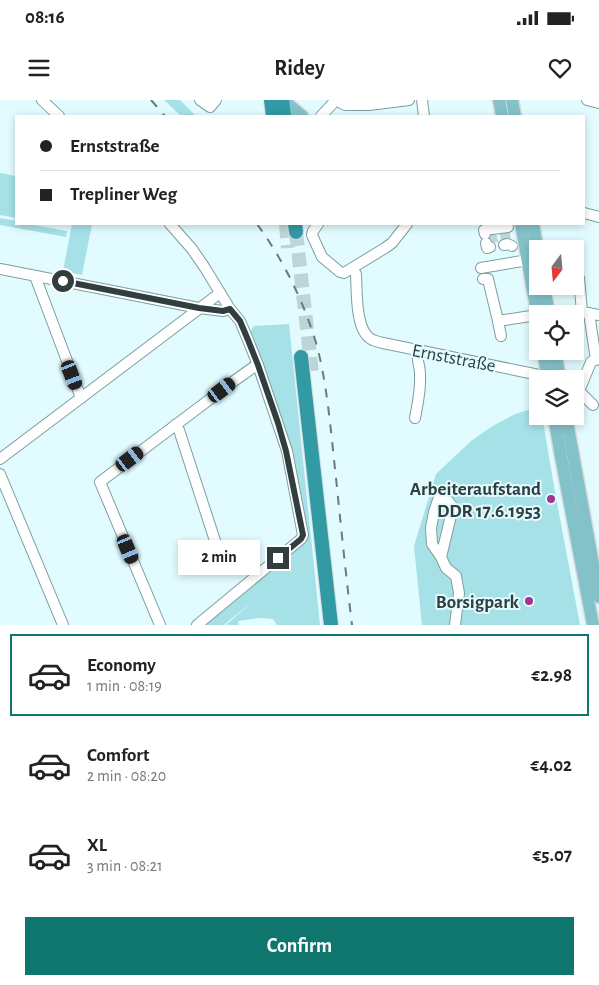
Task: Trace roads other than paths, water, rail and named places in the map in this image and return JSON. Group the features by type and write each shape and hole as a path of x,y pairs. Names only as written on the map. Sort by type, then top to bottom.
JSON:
{"highway":[{"path":"271,100 273,115"},
{"path":"301,357 331,625"},
{"path":"312,373 340,625"}],"main road":[{"path":"499,100 502,115"},
{"path":"512,100 515,115"},
{"path":"287,105 301,115"},
{"path":"521,225 535,305"},
{"path":"533,225 536,240"},
{"path":"556,425 599,597"},
{"path":"568,425 591,561 586,591 593,625"},
{"path":"586,591 594,593 599,614"}],"street":[{"path":"42,100 58,115"},
{"path":"200,100 210,107 216,100"},
{"path":"338,101 345,105 409,100"},
{"path":"422,100 424,115"},
{"path":"587,100 599,103"},
{"path":"322,115 338,101"},
{"path":"329,115 338,101"},
{"path":"372,115 376,103"},
{"path":"585,213 599,217"},
{"path":"171,225 192,249 230,309 240,321 258,365 286,451 303,535 301,539 197,625"},
{"path":"317,225 312,236 322,257 340,272 344,273 392,243 406,225"},
{"path":"481,268 528,260"},
{"path":"0,269 199,308 223,311 230,309"},
{"name":"Ernststraße","path":"356,274 358,315 364,332 370,339 529,373"},
{"path":"35,276 81,398"},
{"path":"483,279 488,278 501,336"},
{"path":"0,458 220,293"},
{"path":"580,295 582,312 594,314 597,359 591,362 584,376"},
{"path":"498,321 529,317"},
{"path":"415,418 421,390 418,350"},
{"path":"160,625 100,482 258,365"},
{"path":"584,396 595,407"},
{"path":"175,425 179,430 219,553"},
{"path":"0,474 63,625"},
{"path":"441,557 453,507 448,501 438,500 431,528 432,544 446,568 456,576 459,593 455,625"}],"tunnel":[{"path":"286,225 288,248"},
{"path":"504,231 506,240"},
{"path":"296,232 312,373"},
{"path":"491,233 494,247"}],"railway":[{"path":"151,100 164,115"},
{"path":"258,225 276,252 292,282 317,346 329,412 352,625"}],"place":[{"name":"Arbeiteraufstand DDR 17.6.1953","path":"551,499"},
{"name":"Borsigpark","path":"529,601"}]}
